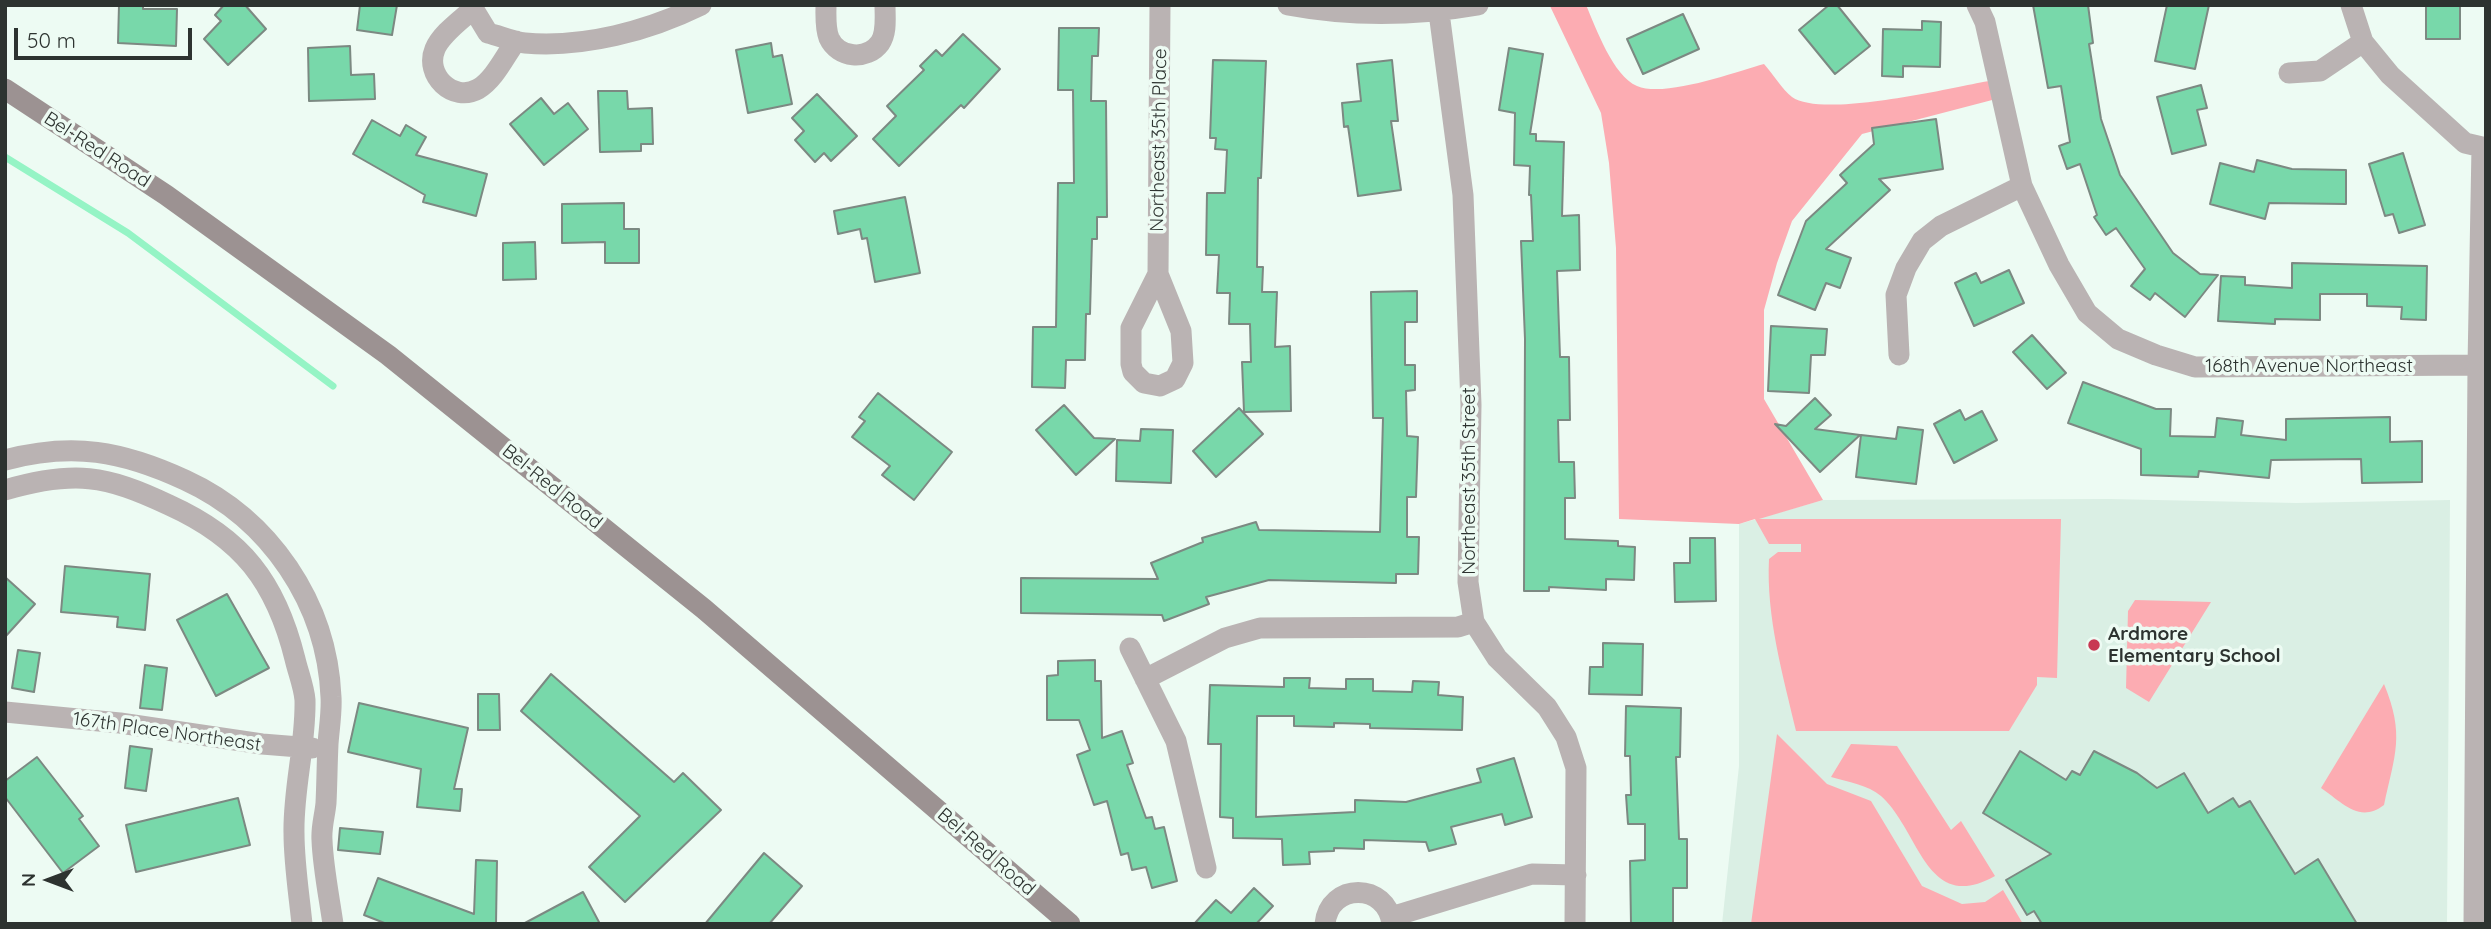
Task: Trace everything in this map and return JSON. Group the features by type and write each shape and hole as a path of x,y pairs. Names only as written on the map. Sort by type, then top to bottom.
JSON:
{"main road":[{"name":"Bel-Red Road","path":"5,89 166,195 388,355 704,609 1070,924"}],"street":[{"path":"516,41 480,88 460,93 443,85 433,70 433,52 437,44 472,7 488,33 524,43 597,41 670,20 701,5"},
{"path":"826,5 826,27 832,44 839,51 857,55 874,49 880,42 885,25 885,5"},
{"name":"Northeast 35th Place","path":"1158,274 1131,328 1131,365 1133,372 1144,383 1160,386 1175,379 1183,363 1181,331 1158,274 1160,5"},
{"path":"1288,5 1368,15 1478,5"},
{"name":"168th Avenue Northeast","path":"1976,5 1985,22 2022,186 2059,265 2087,313 2118,338 2156,355 2194,367 2478,365"},
{"path":"2351,5 2363,42 2390,75 2465,143 2484,143 2478,365 2474,924"},
{"name":"Northeast 35th Street","path":"1438,8 1462,195 1471,405 1468,582 1474,622 1497,658 1547,707 1566,737 1576,768 1575,924"},
{"path":"2289,73 2320,71 2363,42"},
{"path":"1899,355 1896,295 1906,268 1922,241 1941,226 2022,186"},
{"path":"5,460 46,452 87,450 119,454 161,468 232,506 266,537 292,569 312,610 327,658 331,698 326,806 321,838 332,924"},
{"path":"5,490 35,481 75,477 111,481 179,509 226,537 253,564 275,599 292,646 305,699 294,832 302,924"},
{"path":"1145,679 1225,638 1260,628 1458,627 1474,622"},
{"path":"1130,648 1176,741 1206,868"},
{"name":"167th Place Northeast","path":"5,712 120,723 300,748 328,748"},
{"path":"296,801 326,806"},
{"path":"1325,924 1328,909 1336,900 1357,891 1378,898 1386,906 1392,920 1532,874 1576,875"}],"shaded area":[{"path":"1586,5 1606,50 1620,72 1628,81 1649,89 1682,86 1764,64 1792,97 1808,103 1831,105 1890,99 1994,80 1996,99 1862,134 1792,221 1764,310 1764,399 1823,500 1759,519 2061,519 2057,678 2037,677 2037,685 2009,731 1796,731 1773,624 1769,559 1778,552 1801,552 1801,544 1769,544 1755,519 1739,524 1619,519 1616,248 1609,163 1601,113 1550,6"},
{"name":"Ardmore Elementary School","path":"2109,499 2296,503 2450,500 2447,924 1722,924 1739,766 1739,524 1823,500"},
{"path":"2135,600 2211,602 2149,702 2126,688 2128,611"},
{"path":"2384,684 2396,731 2392,772 2384,805 2375,810 2359,812 2321,788"},
{"path":"1777,734 1827,784 1871,801 1922,886 1962,904 1985,902 2003,890 2023,924 1751,924"},
{"path":"1851,744 1897,746 1951,830 1961,821 1995,876 1972,885 1954,885 1939,877 1927,864 1894,811 1881,796 1864,786 1831,777"}],"building":[{"path":"119,5 143,5 143,9 177,9 176,46 118,43"},
{"path":"224,5 245,5 266,29 228,65 204,39 221,21 215,15"},
{"path":"360,5 397,5 392,35 357,30"},
{"path":"1829,5 1837,5 1870,46 1835,74 1799,30"},
{"path":"2033,5 2088,5 2093,43 2089,44 2101,119 2120,175 2173,253 2200,274 2218,275 2185,317 2155,293 2150,300 2131,286 2145,269 2116,228 2106,235 2094,217 2097,215 2080,164 2067,169 2059,146 2070,142 2061,86 2048,88"},
{"path":"2167,5 2209,5 2195,69 2155,61"},
{"path":"2426,5 2460,5 2460,39 2426,39"},
{"path":"1683,14 1699,49 1643,74 1627,39"},
{"path":"1922,21 1941,22 1940,67 1903,66 1903,77 1882,76 1883,29 1922,30"},
{"path":"1059,28 1099,28 1098,56 1092,56 1091,101 1106,101 1107,217 1097,217 1097,239 1092,239 1090,314 1086,314 1085,360 1066,360 1065,388 1032,387 1033,327 1056,327 1058,183 1074,183 1073,90 1058,90"},
{"path":"963,34 1000,69 964,108 961,105 899,166 873,139 896,116 887,106 924,70 920,66 936,50 942,56"},
{"path":"771,43 773,57 782,55 792,104 748,113 736,50"},
{"path":"350,46 351,75 374,74 375,99 309,101 308,48"},
{"path":"1509,48 1543,54 1530,134 1536,134 1536,141 1564,142 1562,216 1579,215 1580,270 1557,271 1560,357 1569,357 1570,420 1558,420 1559,462 1574,462 1575,498 1565,498 1565,539 1618,541 1618,546 1635,547 1634,580 1606,579 1606,590 1549,587 1549,591 1524,591 1525,339 1521,241 1533,241 1529,195 1530,166 1514,165 1515,113 1499,110"},
{"path":"1213,60 1266,61 1261,178 1258,178 1257,267 1263,267 1262,292 1277,292 1275,347 1290,346 1291,411 1244,412 1242,362 1251,362 1250,324 1229,324 1230,293 1217,293 1219,255 1206,255 1207,193 1225,193 1227,150 1215,149 1216,138 1210,138"},
{"path":"1392,60 1398,121 1391,121 1401,190 1358,196 1342,103 1361,101 1357,64"},
{"path":"2201,85 2207,108 2197,110 2206,145 2172,154 2157,97"},
{"path":"598,91 627,91 628,109 652,108 653,144 641,144 641,151 600,152"},
{"path":"817,94 857,136 831,161 824,153 815,162 795,140 804,131 792,118"},
{"path":"541,98 554,114 568,103 588,129 544,165 510,124"},
{"path":"1936,119 1943,169 1879,179 1890,190 1826,249 1851,258 1840,288 1826,283 1815,310 1778,295 1806,221 1847,183 1840,175 1874,144 1872,128"},
{"path":"372,120 400,136 406,125 426,137 416,155 487,174 476,216 423,202 425,195 353,154"},
{"path":"2403,153 2425,225 2399,233 2393,214 2385,216 2369,164"},
{"path":"2257,160 2292,169 2346,170 2346,204 2269,203 2265,219 2210,204 2220,163 2254,172"},
{"path":"905,197 920,273 875,282 867,238 862,239 860,229 838,234 834,211"},
{"path":"624,203 624,229 639,229 639,263 605,263 605,242 562,243 562,204"},
{"path":"535,242 536,279 503,280 503,243"},
{"path":"2292,263 2427,266 2426,320 2401,319 2402,307 2367,306 2367,294 2320,294 2320,320 2275,319 2275,324 2218,321 2221,276 2245,277 2245,285 2292,288"},
{"path":"2009,270 2024,303 1974,326 1955,283 1976,273 1981,283"},
{"path":"1417,291 1417,322 1405,322 1405,365 1415,365 1415,390 1406,391 1407,436 1418,437 1416,497 1407,497 1407,537 1419,537 1418,574 1396,574 1396,583 1269,580 1206,597 1209,604 1164,621 1162,615 1021,613 1021,578 1158,579 1151,563 1203,542 1202,538 1256,522 1259,530 1380,532 1383,418 1373,418 1371,292"},
{"path":"1771,326 1827,329 1825,355 1811,355 1809,393 1768,391"},
{"path":"2032,335 2066,373 2047,389 2013,352"},
{"path":"2083,382 2156,409 2171,409 2170,436 2215,437 2217,418 2243,421 2241,435 2286,440 2286,419 2390,417 2390,442 2422,441 2422,482 2362,483 2361,459 2271,460 2269,478 2199,471 2198,477 2141,475 2141,449 2068,423"},
{"path":"878,393 952,452 914,500 882,475 890,466 852,437 865,421 859,417"},
{"path":"1815,398 1831,415 1815,429 1860,435 1820,472 1775,424 1786,426"},
{"path":"1064,405 1094,438 1115,439 1076,475 1036,430"},
{"path":"1239,408 1263,434 1216,477 1193,451"},
{"path":"1960,410 1965,420 1982,411 1997,440 1954,463 1934,424"},
{"path":"1898,427 1923,430 1916,484 1856,477 1861,435 1896,439"},
{"path":"1141,429 1173,430 1171,483 1116,481 1117,440 1140,441"},
{"path":"1690,538 1715,538 1716,601 1675,602 1674,563 1690,563"},
{"path":"65,566 150,574 145,630 117,627 118,617 61,612"},
{"path":"5,577 35,604 5,637"},
{"path":"227,594 269,668 216,696 177,620"},
{"path":"1603,643 1643,644 1642,695 1589,694 1590,667 1603,667"},
{"path":"18,650 40,653 34,692 12,688"},
{"path":"1095,660 1095,681 1101,681 1102,738 1122,731 1133,763 1127,765 1146,818 1152,817 1155,829 1164,827 1177,881 1152,888 1146,867 1132,870 1128,853 1121,855 1107,801 1094,805 1077,755 1090,750 1079,720 1047,720 1047,676 1058,675 1058,661"},
{"path":"145,665 167,668 162,710 140,708"},
{"path":"551,674 674,782 683,773 721,810 625,902 589,867 640,816 521,711"},
{"path":"1284,678 1310,678 1309,688 1346,689 1346,679 1373,679 1373,691 1412,692 1413,681 1439,682 1438,695 1463,697 1462,730 1370,728 1370,724 1334,723 1334,727 1294,726 1294,716 1257,716 1256,817 1355,812 1355,800 1406,802 1481,782 1477,769 1514,758 1532,817 1505,825 1502,814 1451,827 1456,844 1429,851 1426,842 1364,840 1364,849 1334,848 1334,851 1309,852 1310,864 1283,865 1282,839 1233,838 1233,818 1220,817 1221,744 1208,744 1210,685 1284,687"},
{"path":"478,694 499,694 500,730 478,730"},
{"path":"359,703 468,728 454,789 462,789 460,811 417,807 421,769 348,752"},
{"path":"1626,706 1681,708 1680,757 1676,757 1679,839 1687,839 1687,888 1673,888 1673,924 1631,924 1630,861 1645,860 1645,824 1628,824 1626,795 1631,795 1630,756 1625,756"},
{"path":"130,746 152,749 146,791 125,788"},
{"path":"2020,751 2066,780 2072,771 2080,775 2094,751 2137,773 2157,788 2184,773 2208,813 2233,798 2239,807 2250,801 2295,874 2318,859 2357,924 2042,924 2034,911 2027,915 2006,880 2051,854 1983,813"},
{"path":"37,757 83,816 79,819 99,846 63,873 5,797 5,781"},
{"path":"238,798 250,845 136,872 126,825"},
{"path":"340,828 383,832 380,854 338,850"},
{"path":"764,853 802,886 769,924 705,924"},
{"path":"476,860 497,861 496,924 387,924 364,915 378,878 474,914"},
{"path":"1254,888 1273,906 1256,924 1194,924 1216,900 1231,913"},
{"path":"583,892 600,924 523,924"}],"waterway":[{"path":"5,157 128,233 333,386"}],"place":[{"name":"Ardmore Elementary School","path":"2094,645"}]}
